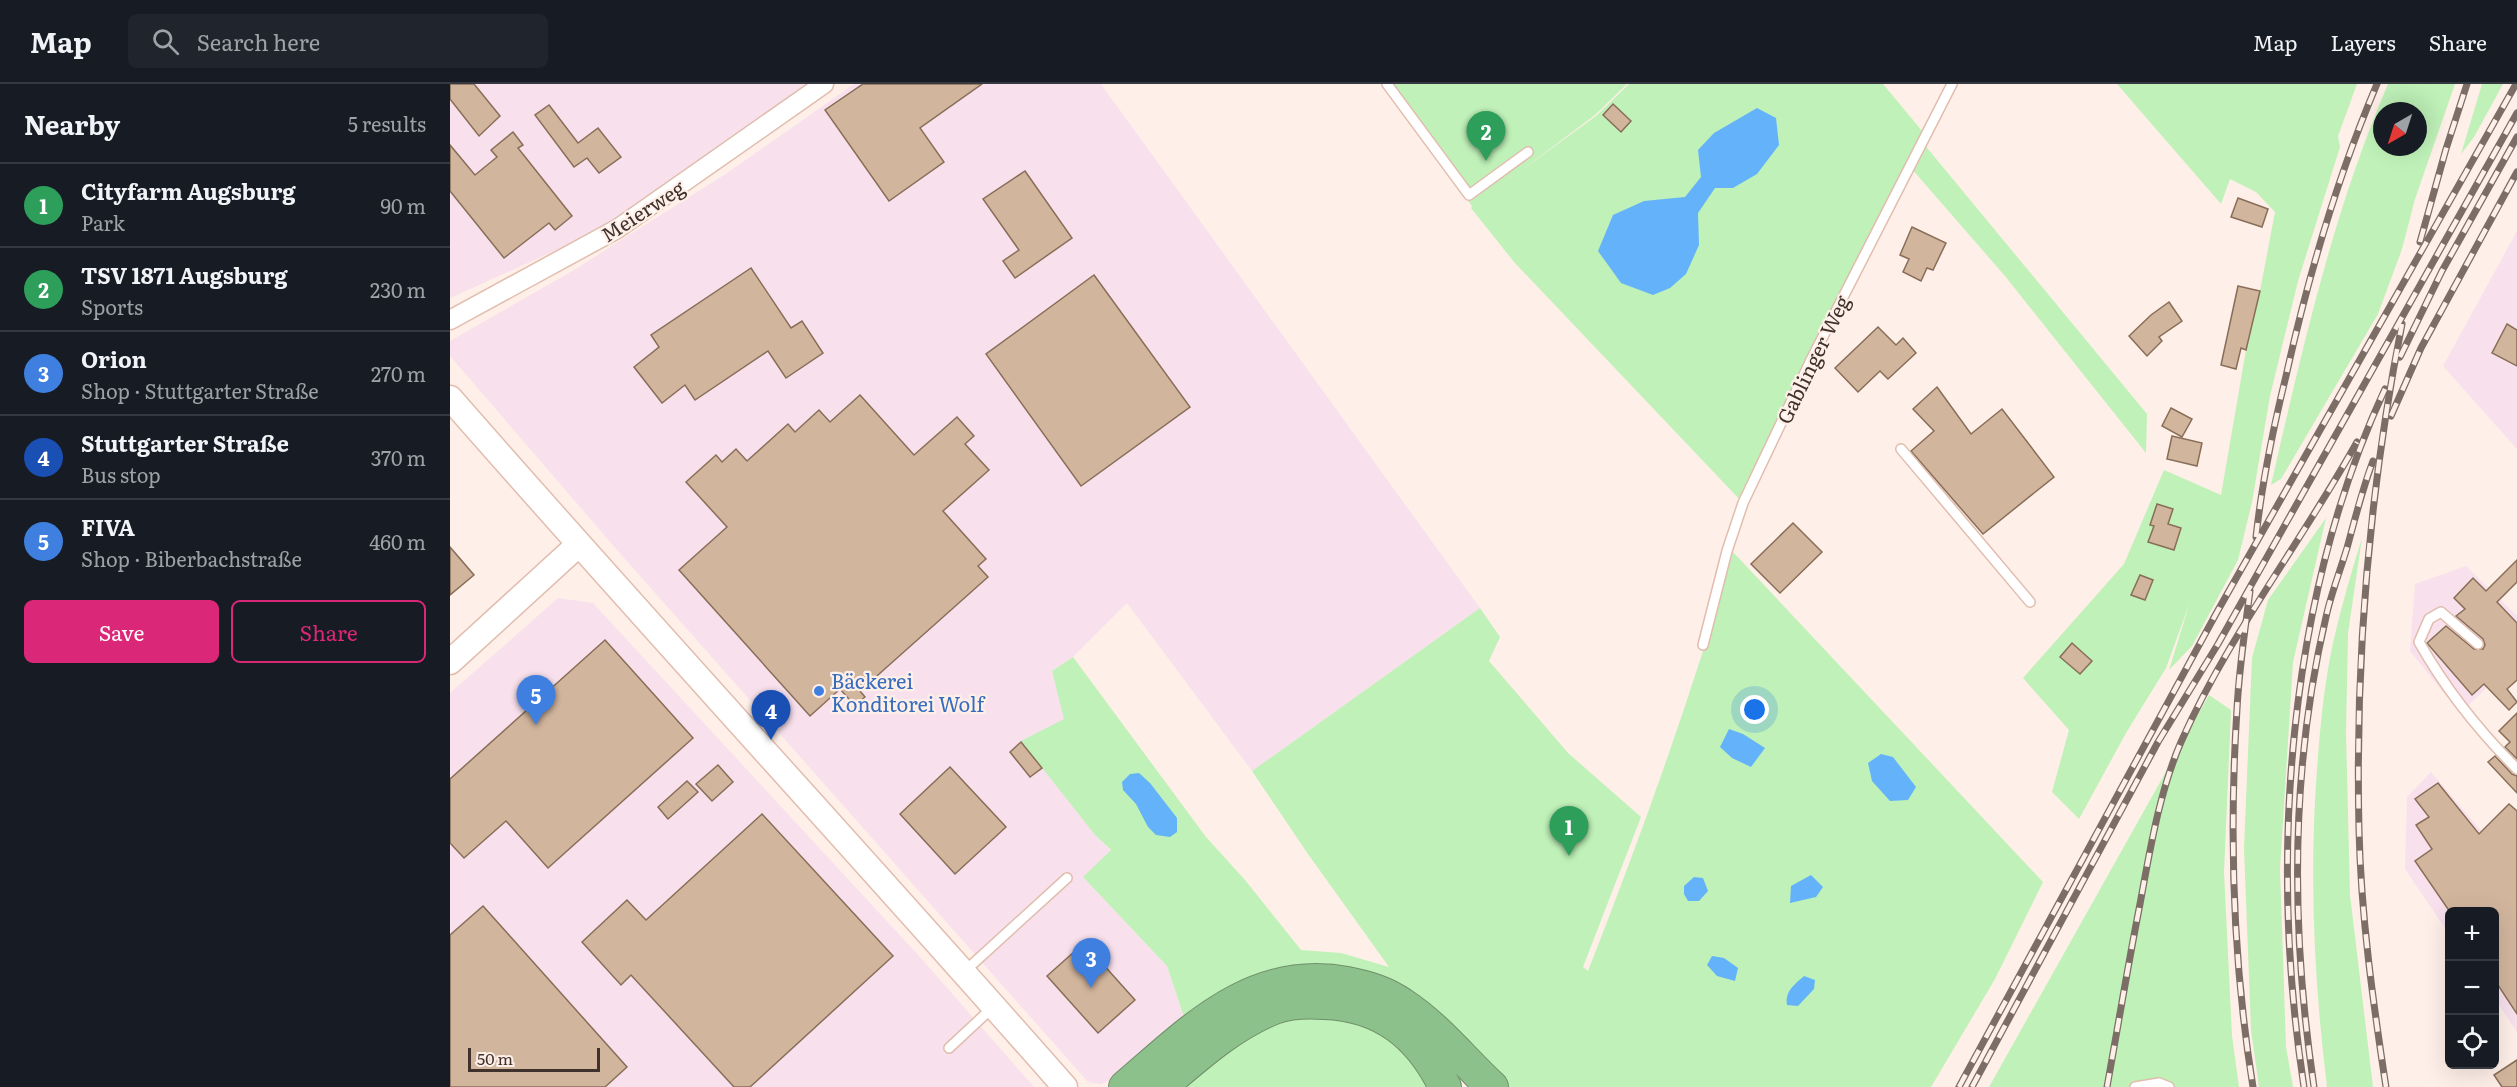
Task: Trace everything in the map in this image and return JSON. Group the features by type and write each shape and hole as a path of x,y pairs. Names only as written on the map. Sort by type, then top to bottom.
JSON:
{"highway":[{"path":"1125,1087 1209,1018 1242,996 1270,986 1299,980 1336,981 1371,988 1401,1003 1453,1047 1492,1087"},
{"path":"1166,1085 1235,1028 1276,1008 1304,1002 1347,1004 1381,1015 1411,1037 1434,1064 1445,1087"}],"main road":[{"path":"450,399 578,545 1065,1087"},
{"path":"450,662 578,545"}],"street":[{"name":"Meierweg","path":"450,320 617,229 824,84"}],"lane":[{"path":"1387,84 1469,195 1528,152"},
{"name":"Gablinger Weg","path":"1702,645 1727,550 1743,503 1812,358 1952,84"},
{"path":"1901,449 2030,602"},
{"path":"2478,644 2441,612 2429,619 2419,642 2430,663 2495,747 2517,769"},
{"path":"963,972 1067,878"},
{"path":"949,1048 994,1006"},
{"path":"2135,1087 2159,1083 2169,1087"}],"shaded area":[{"path":"450,84 806,84 808,87 608,227 450,298"},
{"path":"854,84 1101,84 1480,608 1252,771 1127,603 1073,657 1052,671 1065,719 1022,741 1095,835 1111,851 1083,877 1167,966 1185,1020 1115,1078 1101,1084 1088,1082 617,550 450,356 450,341 574,270 727,173"},
{"path":"2517,231 2517,449 2443,366"},
{"path":"2466,566 2517,616 2517,659 2460,713 2410,651 2415,584"},
{"path":"558,598 593,603 920,957 1034,1087 450,1087 450,693"},
{"path":"2431,772 2517,873 2517,1032 2499,1005 2499,907 2445,907 2445,928 2405,869 2407,797"}],"green space":[{"path":"1381,84 1627,84 1595,115 1511,178 1596,116 1629,84 1883,84 1923,132 1743,503 1514,262 1471,208 1472,206"},
{"path":"2117,84 2357,84 2338,136 2340,147 2298,281 2270,396 2252,502 2238,560 2192,646 2169,670 2190,602 2166,668 2126,733 2079,819 2052,792 2069,730 2023,678 2124,564 2164,470 2221,495 2246,350 2275,212 2256,192 2230,179 2221,204"},
{"path":"2388,84 2455,84 2415,199 2402,249 2378,314 2281,479 2271,485 2320,282 2373,120 2373,156 2427,156 2427,102 2380,102"},
{"path":"2482,84 2503,84 2474,137 2461,154"},
{"path":"1923,143 2147,414 2146,453 2005,276 1911,168"},
{"path":"2326,518 2293,662 2280,869 2286,1047 2293,1087 2259,1087 2251,1030 2244,848 2252,658 2268,600"},
{"path":"2362,538 2348,633 2346,733 2350,895 2373,1087 2327,1087 2314,928 2313,849 2317,770 2323,706 2333,643"},
{"path":"1733,552 2043,882 1995,979 1931,1087 1504,1087 1408,996 1185,1020 1167,966 1083,877 1111,850 1095,835 1021,741 1064,719 1052,671 1073,657 1206,837 1245,880 1301,950 1341,953 1389,967 1252,771 1480,608 1500,637 1489,661 1568,753 1641,817 1583,967 1588,971 1665,763 1701,658"},
{"path":"2209,695 2231,710 2224,872 2232,1036 2239,1087 1989,1087"},
{"path":"1327,1009 1400,1041 1434,1087 1178,1087 1248,1029"}],"water":[{"path":"1757,108 1776,118 1779,145 1757,174 1733,188 1715,188 1698,213 1699,245 1686,274 1670,288 1653,295 1621,283 1598,251 1613,215 1644,201 1685,197 1701,177 1698,150 1714,133"},
{"path":"1729,729 1743,734 1765,748 1751,767 1732,758 1720,747"},
{"path":"1881,754 1893,757 1916,787 1908,800 1890,801 1872,781 1868,763"},
{"path":"1139,773 1150,783 1177,818 1177,832 1170,837 1156,835 1148,827 1136,804 1123,790 1122,782 1130,774"},
{"path":"1811,875 1823,887 1816,897 1790,903 1791,886"},
{"path":"1694,877 1703,878 1708,891 1699,901 1688,901 1684,894 1684,886"},
{"path":"1712,956 1724,958 1738,968 1735,981 1717,976 1707,965"},
{"path":"1804,976 1815,980 1814,989 1798,1006 1787,1005 1789,992"}],"building":[{"path":"450,84 474,84 500,116 479,136 450,99"},
{"path":"863,84 982,84 920,128 944,162 889,201 825,110"},
{"path":"1613,104 1631,121 1621,132 1603,115"},
{"path":"549,105 578,143 598,128 621,157 599,173 587,158 574,167 535,115"},
{"path":"513,132 523,145 518,148 572,216 555,230 549,223 504,258 450,191 450,145 475,175 497,157 491,150"},
{"path":"1025,171 1072,238 1015,278 1003,261 1019,250 983,199"},
{"path":"2238,198 2268,209 2262,227 2231,217"},
{"path":"1912,227 1946,243 1933,270 1927,268 1921,281 1903,272 1909,259 1900,255"},
{"path":"751,268 791,328 802,321 823,353 786,378 768,351 695,400 685,385 662,403 634,367 659,347 651,335"},
{"path":"1094,275 1190,407 1081,486 986,354"},
{"path":"2238,286 2260,291 2246,350 2241,348 2236,369 2221,365"},
{"path":"2169,302 2182,321 2159,337 2162,341 2147,356 2129,336"},
{"path":"2507,324 2517,330 2517,366 2492,353"},
{"path":"1878,327 1896,345 1903,338 1916,353 1888,379 1880,371 1858,392 1835,368"},
{"path":"1937,387 1971,434 2002,409 2054,477 1983,534 1911,451 1934,431 1913,409"},
{"path":"860,395 914,455 957,417 974,436 965,444 989,470 943,511 986,559 978,566 988,577 860,691 865,697 855,706 840,689 810,716 679,570 727,527 686,482 716,455 722,462 736,449 747,461 788,424 795,432 819,410 830,422"},
{"path":"2171,408 2192,419 2182,437 2162,426"},
{"path":"2172,436 2202,443 2197,466 2167,459"},
{"path":"2157,504 2173,509 2168,524 2181,528 2174,550 2148,542 2154,526 2150,525"},
{"path":"1793,523 1822,552 1780,593 1751,564"},
{"path":"450,547 474,575 450,595"},
{"path":"2517,560 2517,582 2497,602 2517,623 2517,680 2507,689 2517,702 2509,710 2484,684 2472,695 2427,643 2446,626 2474,649 2483,649 2485,645 2483,639 2456,616 2465,609 2454,598 2473,578 2486,591"},
{"path":"2140,575 2153,580 2145,600 2131,595"},
{"path":"605,640 693,738 548,868 506,821 464,858 450,843 450,779"},
{"path":"2072,643 2092,661 2080,674 2060,657"},
{"path":"2517,713 2517,759 2505,747 2510,742 2499,731"},
{"path":"1021,742 1042,768 1030,777 1010,752"},
{"path":"2495,756 2512,774 2517,776 2517,793 2488,762"},
{"path":"718,765 733,782 712,801 696,784"},
{"path":"950,767 1006,827 955,874 900,814"},
{"path":"687,781 698,792 668,819 658,807"},
{"path":"2438,783 2479,834 2509,804 2517,811 2517,1014 2499,987 2499,907 2447,907 2415,861 2432,849 2416,825 2429,817 2415,799"},
{"path":"762,814 893,956 750,1087 734,1087 631,975 621,985 582,942 627,900 646,920"},
{"path":"483,906 627,1067 605,1087 450,1087 450,935"},
{"path":"1084,943 1135,1000 1098,1033 1047,976"},
{"path":"2517,1060 2517,1087 2502,1087 2494,1075"}],"railway":[{"path":"2256,537 2272,436 2304,302 2336,192 2377,84"},
{"path":"2420,242 2467,84"},
{"path":"1959,1087 2217,612 2516,84"},
{"path":"1972,1087 2158,742 2218,644 2517,113"},
{"path":"2400,357 2442,271 2517,137"},
{"path":"2391,416 2421,348 2517,172"},
{"path":"2386,1087 2372,991 2362,894 2359,830 2359,703 2373,513 2402,324"},
{"path":"2304,1087 2293,1000 2288,911 2288,822 2295,732 2307,642 2326,555 2352,470 2385,389"},
{"path":"2107,1087 2152,842 2173,761 2220,665 2357,442"},
{"path":"2314,1087 2306,1029 2298,911 2300,792 2314,675 2328,608 2373,461"},
{"path":"2250,591 2238,694 2233,851 2237,946 2253,1087"}],"place":[{"name":"TSV 1871 Augsburg","path":"1486,161"},
{"name":"Bäckerei Konditorei Wolf","path":"819,691"},
{"name":"FIVA","path":"536,725"},
{"name":"Stuttgarter Straße","path":"771,740"},
{"name":"Cityfarm Augsburg","path":"1569,856"},
{"name":"Orion","path":"1091,988"}]}
